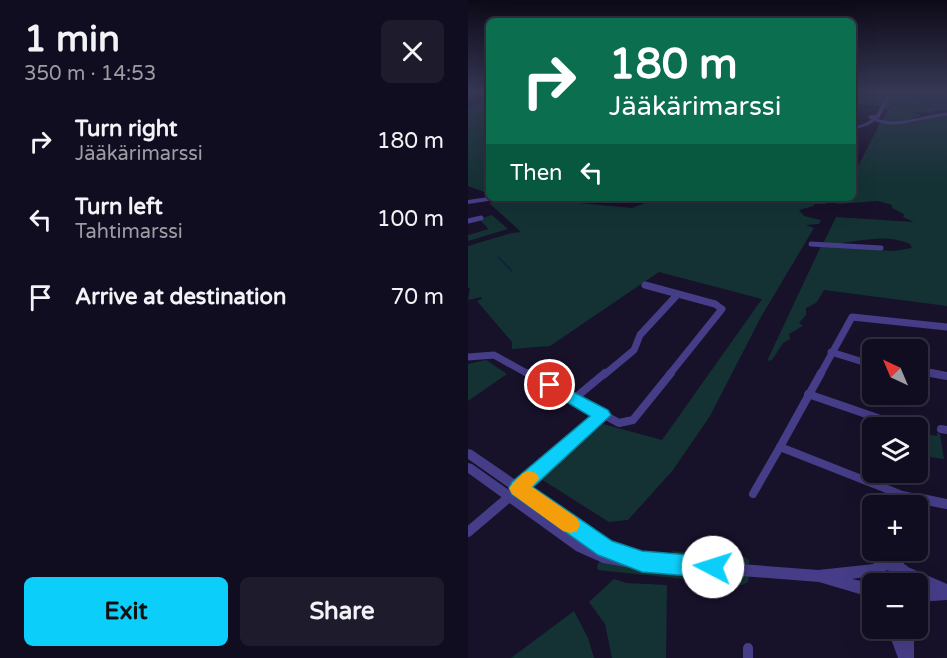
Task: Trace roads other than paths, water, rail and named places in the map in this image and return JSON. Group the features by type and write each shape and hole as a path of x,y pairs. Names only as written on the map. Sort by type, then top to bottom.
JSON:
{"street":[{"path":"468,202 486,199"},
{"path":"468,221 481,218"},
{"path":"811,244 881,248"},
{"path":"468,357 488,354 494,356 619,423 633,420 722,309 715,304 645,285"},
{"path":"575,398 634,350 640,335 677,295"},
{"path":"753,494 849,320 860,316 947,327"},
{"path":"831,352 862,362"},
{"path":"930,373 947,375"},
{"path":"808,394 875,417"},
{"path":"468,532 602,415"},
{"path":"780,447 889,490 947,504"},
{"path":"468,453 580,548 598,557 616,562 818,576 862,588"},
{"path":"468,467 514,492"},
{"path":"888,495 889,490"},
{"path":"874,573 878,561"},
{"path":"818,576 890,564 903,573"},
{"path":"928,584 947,592"},
{"path":"928,594 947,592"},
{"path":"898,639 906,658"},
{"path":"906,658 907,639"}],"waterway":[{"path":"498,257 512,271"}]}
